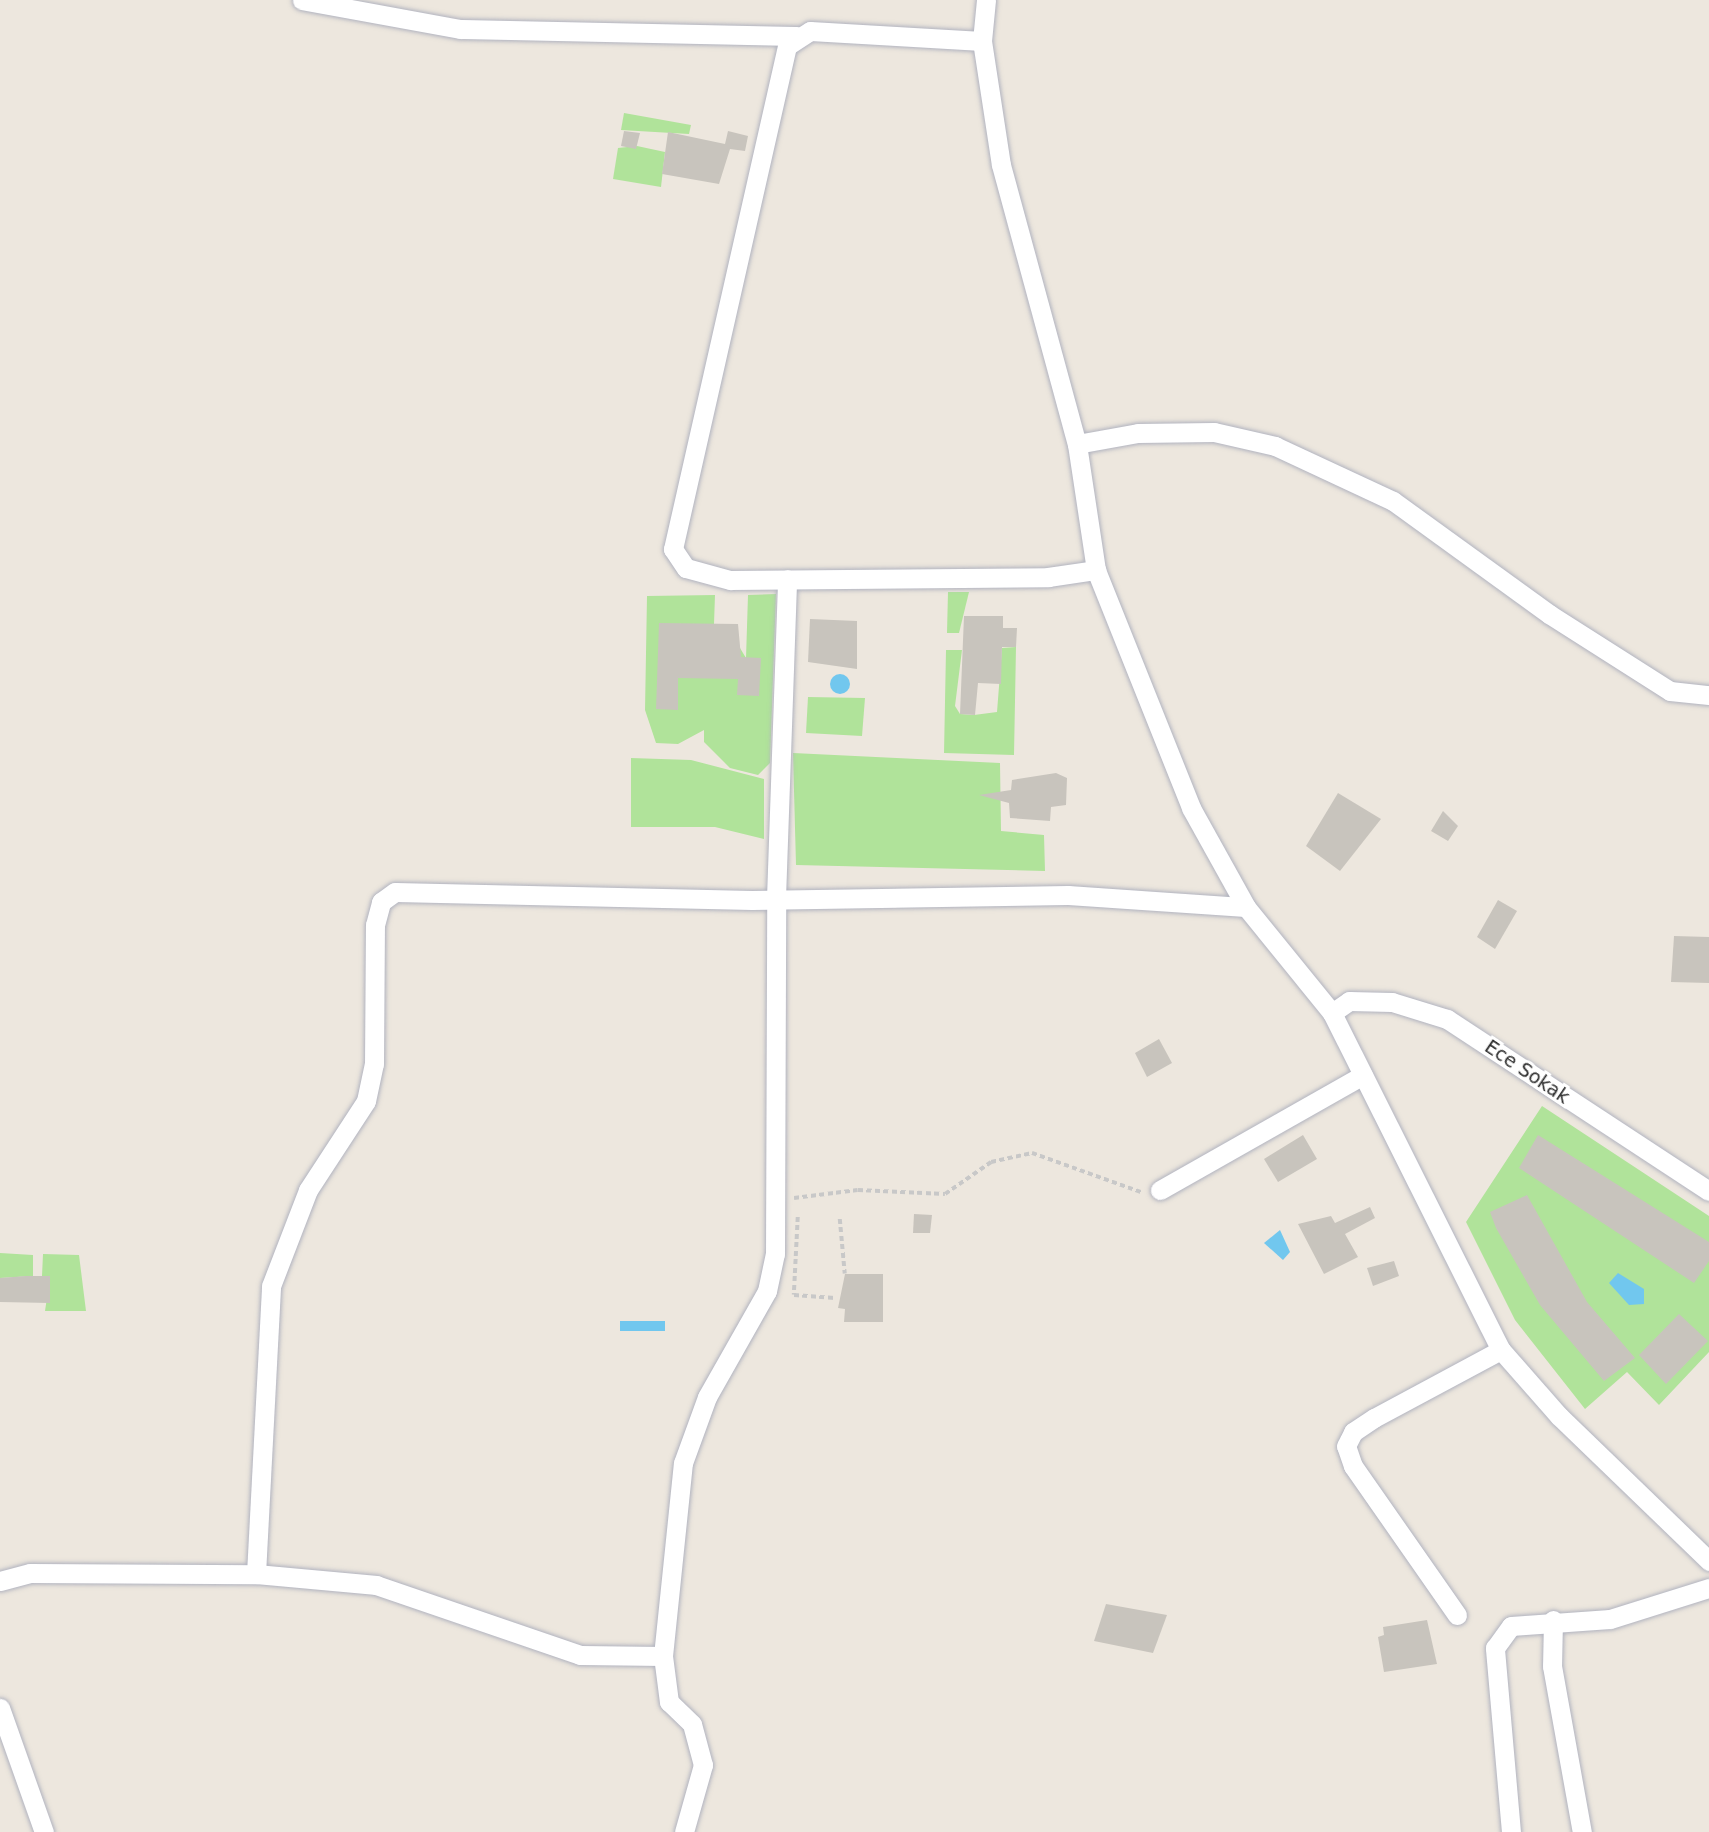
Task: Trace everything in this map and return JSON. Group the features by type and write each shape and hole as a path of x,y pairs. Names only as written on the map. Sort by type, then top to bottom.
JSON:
{"street":[{"path":"302,0 460,29 797,36 810,31 982,41"},
{"path":"986,0 982,41 1001,165 1077,444 1097,570 1191,808 1246,907 1332,1013 1501,1350 1559,1416 1709,1561"},
{"path":"797,36 778,74 673,549 686,568 707,577 1048,577 1097,570"},
{"path":"1077,444 1138,433 1214,432 1275,446 1393,501 1538,607 1670,691 1709,695"},
{"path":"684,1832 703,1765 692,1724 669,1702 663,1656 683,1463 707,1397 767,1291 778,1210 776,898 787,579"},
{"path":"257,1574 271,1286 308,1190 366,1101 374,1064 375,926 381,902 395,892 776,898 1068,895 1246,907"},
{"name":"Ece Sokak","path":"1332,1013 1349,1000 1392,1002 1447,1019 1709,1191"},
{"path":"1160,1190 1363,1075"},
{"path":"1457,1615 1353,1466 1346,1446 1353,1432 1374,1418 1501,1350"},
{"path":"0,1581 30,1573 257,1574 376,1585 580,1655 663,1656"},
{"path":"1511,1832 1495,1648 1511,1626 1553,1620 1611,1619 1709,1588"},
{"path":"1553,1620 1552,1666 1582,1832"},
{"path":"0,1708 44,1832"}],"path":[{"path":"778,1210 797,1195 945,1194 991,1162 1032,1153 1146,1193 1160,1190"},
{"path":"798,1217 794,1296 835,1298"},
{"path":"840,1219 845,1274"}],"green space":[{"path":"624,113 691,125 689,134 621,130"},
{"path":"637,146 665,152 661,187 613,179 618,148"},
{"path":"948,592 969,592 959,633 947,633"},
{"path":"776,594 770,763 758,775 730,768 704,742 704,730 678,744 656,743 645,710 647,596 715,595 714,624 737,624 737,643 746,658 748,595"},
{"path":"1016,647 1014,755 944,753 946,650 962,650 955,706 960,714 974,715 997,712 1002,648"},
{"path":"808,697 865,698 862,736 806,733"},
{"path":"793,753 1000,763 1001,831 1044,835 1045,871 796,865"},
{"path":"631,758 691,760 764,779 764,839 715,827 631,827"},
{"path":"1542,1106 1709,1216 1709,1352 1659,1405 1627,1372 1585,1409 1515,1320 1466,1222"},
{"path":"0,1253 33,1255 33,1276 0,1278"},
{"path":"43,1254 79,1255 86,1311 45,1311 50,1277 42,1276"}],"water":[{"path":"840,674 847,677 850,684 847,691 840,694 833,691 830,684 833,677"},
{"path":"1280,1230 1290,1252 1283,1260 1264,1243"},
{"path":"1618,1273 1644,1289 1644,1304 1629,1305 1609,1283"},
{"path":"620,1321 665,1321 665,1331 620,1331"}],"building":[{"path":"624,131 640,133 636,149 621,146"},
{"path":"728,131 748,136 745,151 730,149 719,184 662,174 668,132 725,144"},
{"path":"964,616 1003,616 1003,628 1017,628 1016,647 1002,647 1001,684 978,683 975,715 960,714"},
{"path":"810,619 857,621 857,669 808,662"},
{"path":"659,623 738,624 741,657 761,658 759,696 737,695 738,679 678,678 678,710 656,709"},
{"path":"1056,773 1067,778 1066,805 1051,807 1050,821 1010,818 1009,803 979,795 1011,790 1012,780"},
{"path":"1338,793 1381,819 1340,871 1306,846"},
{"path":"1443,811 1458,826 1448,841 1431,831"},
{"path":"1498,900 1517,911 1495,949 1477,937"},
{"path":"1674,936 1709,937 1709,983 1671,982"},
{"path":"1159,1039 1172,1063 1147,1077 1135,1053"},
{"path":"1303,1135 1317,1159 1278,1182 1264,1159"},
{"path":"1538,1135 1709,1242 1709,1261 1694,1283 1519,1168"},
{"path":"1527,1195 1587,1302 1635,1358 1604,1381 1540,1305 1496,1228 1490,1212"},
{"path":"1370,1207 1375,1218 1345,1234 1358,1257 1324,1274 1298,1224 1331,1216 1335,1223"},
{"path":"914,1214 932,1215 930,1233 913,1233"},
{"path":"1394,1261 1399,1276 1373,1286 1367,1268"},
{"path":"845,1274 883,1274 883,1322 844,1322 845,1309 838,1308"},
{"path":"50,1276 50,1303 0,1302 0,1278"},
{"path":"1679,1314 1708,1341 1666,1384 1639,1355"},
{"path":"1106,1604 1167,1615 1153,1653 1094,1641"},
{"path":"1427,1620 1437,1664 1384,1672 1378,1637 1384,1635 1383,1627"}]}
